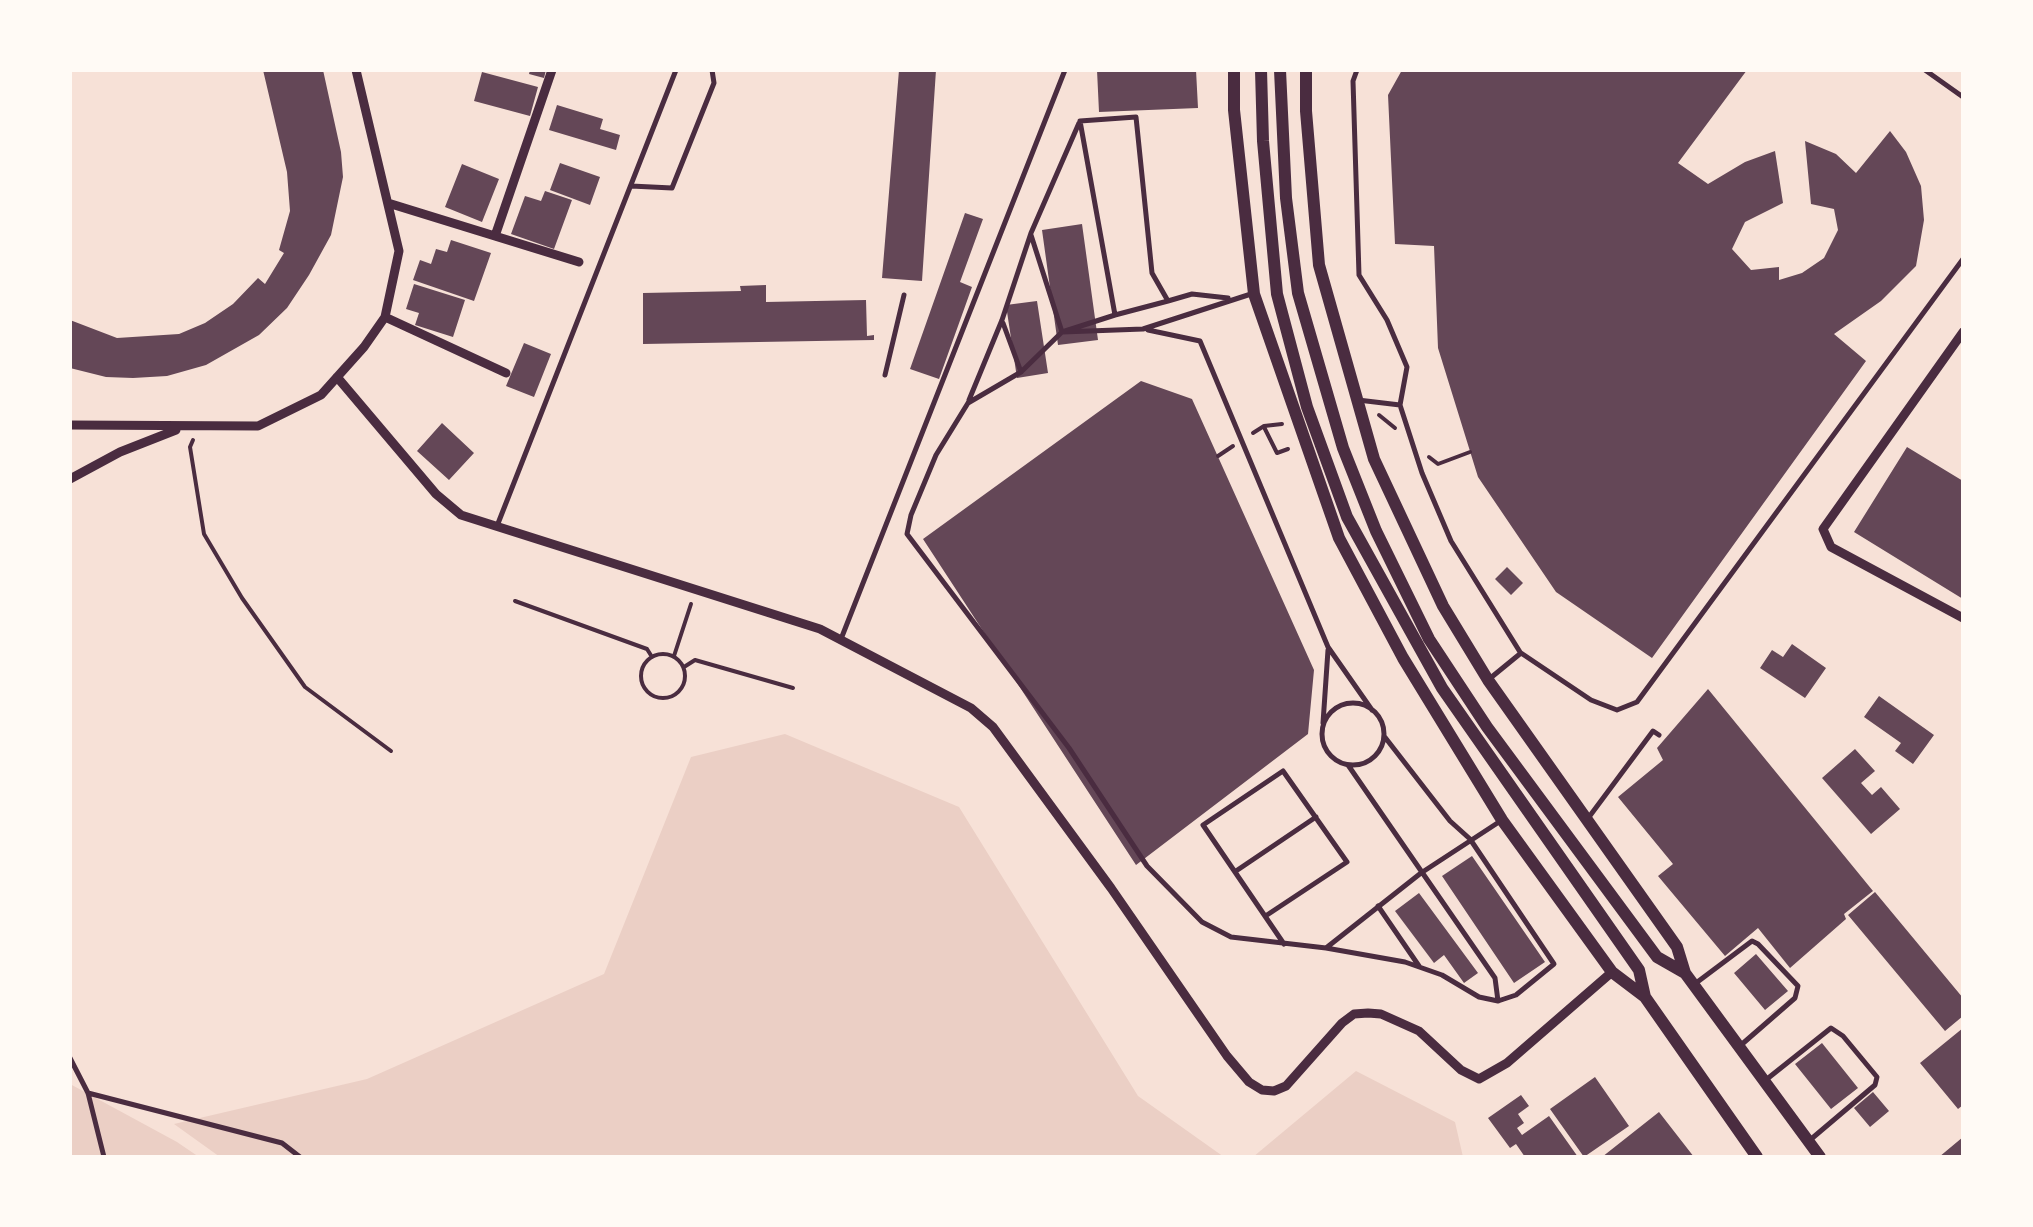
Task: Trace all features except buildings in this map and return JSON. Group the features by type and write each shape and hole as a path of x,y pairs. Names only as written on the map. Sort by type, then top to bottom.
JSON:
{"main road":[{"path":"1234,70 1234,110 1254,294 1339,538 1402,658 1502,820 1612,972 1645,997 1757,1157"},
{"path":"1261,70 1262,141 1277,294 1307,406 1348,517 1442,688 1639,970 1645,997"},
{"path":"1280,70 1286,198 1298,293 1343,448 1376,531 1429,640 1487,727 1657,957 1689,979"},
{"path":"1306,70 1318,265 1374,459 1443,606 1488,680 1677,947 1689,979 1820,1157"}],"street":[{"path":"70,425 258,426 321,395 337,377 385,317 398,251 356,70"},
{"path":"495,236 552,70"},
{"path":"388,203 578,262"},
{"path":"385,317 506,373"},
{"path":"1963,332 1824,529 1831,546 1963,618"},
{"path":"337,377 436,494 461,515 841,639 971,708 992,726 1156,950 1227,1056 1249,1082 1262,1090 1286,1086 1342,1023 1354,1014 1368,1013 1381,1014 1420,1031 1461,1070 1479,1078 1507,1062 1612,972"},
{"path":"117,426 130,434 120,452"},
{"path":"70,479 120,452 184,427"}],"lane":[{"path":"496,526 676,70"},
{"path":"631,186 672,188 714,83 712,70"},
{"path":"841,639 1065,70"},
{"path":"1356,70 1353,81 1359,275 1387,320 1407,368 1400,404 1422,473 1451,541 1521,653 1590,700 1617,710 1637,702 1963,259"},
{"path":"1925,70 1963,97"},
{"path":"1080,121 1136,117 1152,272 1168,302"},
{"path":"1062,332 1143,329 1200,341 1328,646 1379,717 1384,736 1450,821 1470,840 1554,964 1516,995 1498,1001 1479,997 1442,975 1421,968 1326,948 1231,937 1202,922 1148,866 1069,748 907,534 936,455 968,403 1002,320 1031,233 1080,121"},
{"path":"1080,121 1115,315"},
{"path":"1031,233 1062,332"},
{"path":"968,403 1021,372 1062,332 1192,294 1236,298"},
{"path":"1143,329 1254,294"},
{"path":"885,375 904,295"},
{"path":"1002,320 1021,372"},
{"path":"1355,400 1400,404"},
{"path":"1328,646 1324,747 1338,762 1358,765 1376,755 1384,736"},
{"path":"1488,680 1521,653"},
{"path":"1323,726 1343,705 1363,705 1372,710"},
{"path":"1587,820 1654,731 1659,735"},
{"path":"1348,765 1495,978 1498,1001"},
{"path":"1267,915 1348,862 1283,772 1203,825 1284,944"},
{"path":"1236,871 1316,817"},
{"path":"1326,948 1422,873 1502,820"},
{"path":"1378,906 1421,968"},
{"path":"1689,979 1752,941 1798,986 1796,998 1740,1046"},
{"path":"1764,1080 1831,1028 1843,1036 1877,1077 1876,1085 1808,1141"},
{"path":"70,1058 88,1093 104,1157"},
{"path":"88,1093 282,1144 300,1157"}],"path":[{"path":"1264,426 1277,453 1288,450"},
{"path":"198,427 190,447 204,534 232,582 305,687 392,750"},
{"path":"674,656 696,590"},
{"path":"515,601 647,649 652,657"},
{"path":"674,656 684,667 685,680 678,692 658,697 646,690 642,668 652,657 674,656"},
{"path":"684,667 695,660 792,688"}],"shaded area":[{"path":"785,734 959,807 1138,1096 1224,1157 220,1157 174,1124 367,1079 604,974 691,757"},
{"path":"1356,1071 1455,1122 1463,1157 1253,1157"},
{"path":"70,1084 177,1142 199,1157 70,1157"}]}
